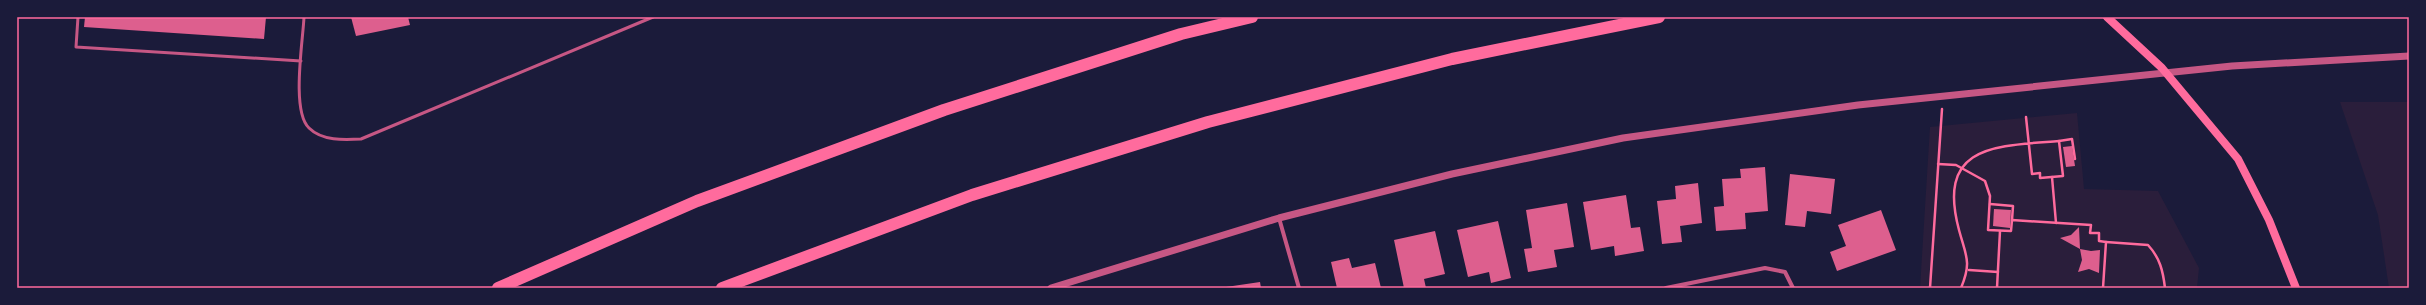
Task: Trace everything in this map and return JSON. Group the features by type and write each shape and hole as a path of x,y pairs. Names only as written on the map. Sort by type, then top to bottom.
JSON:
{"highway":[{"path":"498,288 697,201 944,110 1181,34 1252,17"},
{"path":"722,288 972,195 1208,122 1452,59 1659,17"}],"main road":[{"path":"2108,17 2162,68 2238,159 2269,220 2296,288"}],"street":[{"path":"1051,288 1279,218 1452,174 1623,138 1858,105 1943,96 2232,66 2409,56"},
{"path":"1279,218 1299,288"},
{"path":"1666,288 1765,268 1785,272 1793,288"}],"lane":[{"path":"78,17 76,47 301,61"},
{"path":"304,17 300,101 302,118 308,128 315,134 330,138 361,139 474,94 653,17"}],"path":[{"path":"1930,288 1943,96"},
{"path":"2026,117 2032,174 2040,173 2040,178 2063,176 2059,141"},
{"path":"1961,288 1968,270 1955,213 1956,186 1962,168 1974,156 1984,150 2072,139 2075,160"},
{"path":"1938,164 1956,165 1985,181 1990,190 1988,230 2011,231 2013,206 1990,204"},
{"path":"2052,177 2056,223"},
{"path":"2012,220 2091,225 2090,233 2099,233 2099,242 2148,245 2157,255 2163,272 2164,288"},
{"path":"1997,288 2000,231"},
{"path":"2103,288 2106,242"},
{"path":"1968,270 1998,272"}],"shaded area":[{"path":"2340,102 2409,102 2409,288 2389,288 2378,215"},
{"path":"2077,113 2084,189 2158,191 2199,268 2197,288 1920,288 1930,127"}],"building":[{"path":"85,17 266,17 264,39 84,27"},
{"path":"351,17 408,17 410,25 356,36"},
{"path":"2072,146 2075,166 2066,167 2063,147"},
{"path":"1765,167 1768,211 1745,213 1746,229 1716,231 1714,207 1724,206 1722,179 1741,178 1740,169"},
{"path":"1790,174 1835,179 1831,214 1807,211 1805,227 1785,225"},
{"path":"1698,183 1702,223 1680,226 1682,242 1662,244 1657,201 1676,199 1675,186"},
{"path":"1626,195 1631,228 1640,227 1644,251 1615,256 1614,246 1591,250 1583,202"},
{"path":"1567,203 1574,247 1554,250 1557,267 1528,272 1524,249 1532,248 1526,210"},
{"path":"1994,209 2011,210 2010,228 1993,226"},
{"path":"1881,210 1896,250 1837,271 1830,252 1846,246 1838,225"},
{"path":"1498,221 1511,278 1491,283 1489,272 1468,277 1457,230"},
{"path":"2079,227 2080,249 2060,238 2071,235"},
{"path":"1435,231 1445,274 1424,279 1426,288 1404,288 1394,240"},
{"path":"2080,249 2091,251 2100,250 2099,273 2089,269 2078,272 2082,260"},
{"path":"1349,258 1352,268 1375,263 1381,288 1337,288 1331,262"},
{"path":"1260,282 1261,288 1226,288 1226,287"}]}
